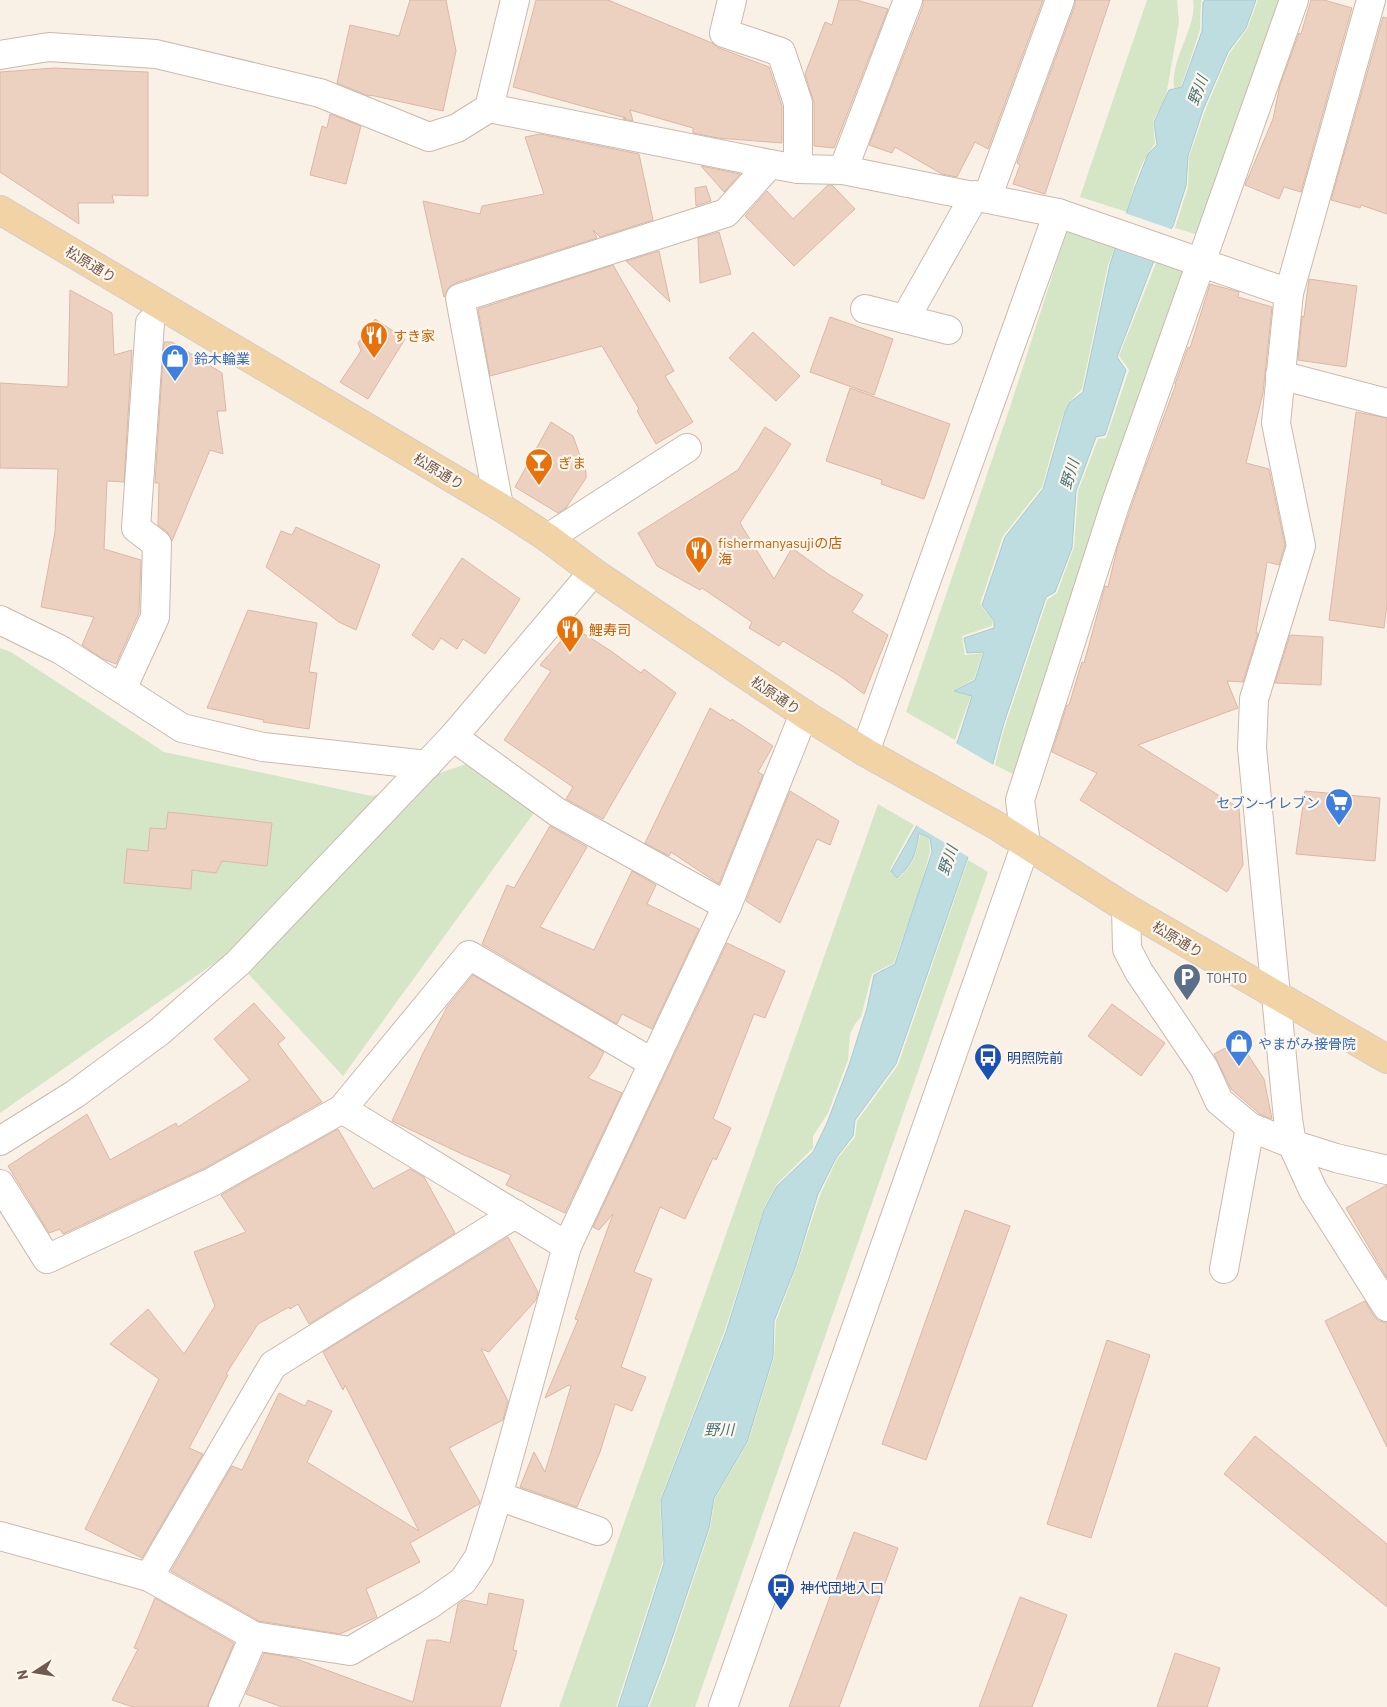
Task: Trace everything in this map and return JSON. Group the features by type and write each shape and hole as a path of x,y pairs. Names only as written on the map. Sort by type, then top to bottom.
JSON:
{"main road":[{"name":"松原通り","path":"0,210 499,506 548,538 593,572 804,714 873,756 999,827 1126,908 1387,1059"}],"street":[{"path":"489,108 515,0"},
{"path":"732,0 724,33 781,52 798,103 798,169"},
{"path":"843,170 908,0"},
{"path":"905,319 981,196 1060,0"},
{"path":"723,1707 1026,844 1020,800 1115,505 1197,261 1294,0"},
{"path":"1370,0 1289,292 1276,424 1301,546 1254,699 1252,748 1292,1144 1313,1190 1387,1307"},
{"path":"0,55 49,47 156,54 320,93 429,137 457,128 489,108 798,169 843,170 981,196 1062,214 1289,292"},
{"path":"499,506 460,298 726,213 770,164"},
{"path":"873,756 1062,214"},
{"path":"865,309 948,330"},
{"path":"122,689 155,617 157,544 136,528 150,322"},
{"path":"1280,375 1387,403"},
{"path":"548,538 687,448"},
{"path":"0,1141 75,1094 159,1032 238,963 453,737 593,572"},
{"path":"0,620 62,650 182,728 264,747 427,765"},
{"path":"0,1536 150,1577 254,1636 350,1651 429,1605 463,1581 479,1557 498,1496 567,1246 727,906 804,714"},
{"path":"453,737 557,812 727,906"},
{"path":"1126,908 1127,949 1139,972 1204,1068 1219,1101 1250,1127 1292,1144 1336,1158 1387,1170"},
{"path":"0,1184 47,1259 212,1182 342,1109 470,955 654,1062"},
{"path":"342,1109 567,1246"},
{"path":"1224,1269 1250,1127"},
{"path":"150,1577 273,1365 515,1214"},
{"path":"498,1496 598,1531"},
{"path":"223,1707 254,1636"}],"green space":[{"path":"1147,0 1177,0 1179,22 1166,96 1153,121 1155,144 1149,151 1134,185 1127,212 1080,197"},
{"path":"1193,0 1202,0 1200,30 1181,87 1174,88 1176,65 1192,20"},
{"path":"1258,0 1283,0 1202,236 1175,228 1188,187 1189,157 1206,108 1229,54 1247,29"},
{"path":"1069,224 1118,239 1108,265 1082,389 1068,403 1058,430 1042,487 1003,536 980,604 993,621 992,626 962,636 965,655 983,653 974,679 953,691 971,696 955,740 906,712 1010,407"},
{"path":"1160,253 1194,265 1017,776 995,765 1003,732 1047,600 1057,593 1074,547 1078,491 1098,439 1106,438 1129,370 1119,356"},
{"path":"0,648 11,652 164,752 372,796 475,761 536,810 343,1076 229,953 0,1113"},
{"path":"878,804 914,825 890,869 897,879 911,865 920,834 929,838 930,852 920,888 894,963 872,974 861,1017 850,1034 848,1060 828,1113 813,1136 813,1148 777,1184 764,1208 725,1330 660,1500 663,1561 616,1707 559,1707"},
{"path":"968,860 988,872 695,1707 649,1707 710,1529 715,1498 748,1442 774,1357 776,1321 820,1195 837,1159 855,1137 857,1121 898,1065"}],"water":[{"name":"野川","path":"1205,0 1256,0 1246,28 1228,52 1203,110 1188,156 1186,186 1173,226 1158,250 1117,357 1126,370 1105,435 1096,437 1076,491 1072,548 1055,592 1046,597 1003,726 968,857 896,1064 855,1120 853,1136 836,1158 818,1194 795,1268 774,1321 773,1357 747,1442 714,1498 709,1528 647,1707 618,1707 664,1563 661,1500 726,1332 764,1210 777,1186 813,1152 827,1123 849,1065 867,1008 874,975 895,964 932,852 930,838 919,833 915,852 907,868 897,878 891,871 916,827 958,740 972,696 954,691 975,680 984,652 967,653 964,638 994,628 994,621 982,605 1005,537 1043,489 1065,412 1069,403 1083,392 1110,264 1135,187 1148,154 1157,145 1154,122 1169,90 1182,87 1202,31 1203,2"}],"pier":[{"path":"1125,213 1174,230 1161,251 1117,236"},
{"path":"954,742 995,766 970,858 914,824"}],"building":[{"path":"410,0 446,0 456,51 443,111 369,96 337,83 350,25 399,36"},
{"path":"536,0 608,0 712,43 719,48 769,67 782,106 782,143 718,138 693,133 693,128 630,110 633,121 623,119 626,118 513,87"},
{"path":"839,0 856,0 888,9 834,148 814,146 814,103 805,74 825,22 832,25"},
{"path":"923,0 1043,0 988,149 975,142 957,177 942,174 895,147 892,153 869,145 923,6"},
{"path":"1075,0 1110,0 1045,194 1013,184 1020,165 1017,163 1075,5"},
{"path":"1311,0 1324,0 1352,8 1301,192 1284,187 1279,199 1245,185 1273,119 1280,85 1299,33 1301,34"},
{"path":"1383,17 1387,18 1387,214 1361,205 1360,208 1331,200"},
{"path":"54,68 148,72 148,196 112,195 114,203 78,203 79,224 0,172 0,72"},
{"path":"330,114 361,126 346,184 310,175 322,126 327,128"},
{"path":"540,134 639,154 653,220 600,237 593,230 597,238 455,283 449,287 444,297 423,201 480,214 482,206 544,194 525,137"},
{"path":"701,166 740,174 724,192"},
{"path":"828,185 832,185 855,209 794,266 745,216 767,191 793,219"},
{"path":"706,186 711,201 696,206 695,188"},
{"path":"719,232 731,274 700,283 698,238"},
{"path":"659,251 670,302 626,261"},
{"path":"613,265 674,371 665,376 693,422 656,444 637,411 639,409 602,346 490,376 478,309"},
{"path":"1309,279 1357,286 1346,367 1298,360 1302,316 1304,317"},
{"path":"1210,284 1239,292 1238,297 1272,307 1263,393 1246,463 1269,469 1285,545 1279,565 1267,562 1256,633 1258,633 1243,682 1227,681 1238,708 1138,745 1239,808 1243,865 1227,892 1080,800 1097,773 1052,752 1082,662 1084,663 1105,586 1108,587 1117,549 1188,347 1190,348"},
{"path":"70,290 112,313 114,355 132,350 124,482 107,481 104,549 141,560 139,613 116,664 103,659 82,645 94,617 41,607 55,532 58,469 0,468 0,383 67,387 68,385"},
{"path":"830,317 893,339 874,395 810,372"},
{"path":"375,319 405,339 368,399 340,382 361,351 358,343"},
{"path":"753,332 800,376 776,401 729,358"},
{"path":"164,342 172,342 222,373 226,411 217,411 223,454 210,450 172,541 167,532 158,525 159,483 155,483"},
{"path":"850,388 950,424 924,499 881,484 882,480 826,461"},
{"path":"1356,412 1387,418 1387,604 1384,628 1329,620"},
{"path":"551,422 573,436 586,472 586,478 566,508 558,513 515,487"},
{"path":"765,427 791,444 740,523 774,579 792,548 828,574 863,595 852,612 888,635 864,694 840,676 783,641 779,646 749,628 752,622 702,588 700,590 657,566 638,533 738,470"},
{"path":"296,527 380,565 356,630 339,622 266,567 281,531 292,535"},
{"path":"462,558 520,599 485,654 463,639 457,649 441,638 433,650 412,635"},
{"path":"248,610 317,623 309,672 317,673 309,729 263,722 264,720 207,708"},
{"path":"573,627 641,673 644,669 676,693 603,819 566,799 573,787 504,740 551,671 540,665"},
{"path":"1290,635 1323,637 1321,685 1275,683"},
{"path":"710,708 731,721 732,719 773,746 758,772 763,775 719,884 671,852 669,856 645,843"},
{"path":"790,791 839,821 830,845 817,839 780,923 746,901"},
{"name":"セブン-イレブン","path":"1305,791 1380,798 1375,861 1296,854"},
{"path":"168,812 272,823 267,866 222,861 216,873 192,870 191,889 124,883 127,849 148,851 150,828 166,829"},
{"path":"550,826 587,847 540,927 594,950 632,871 656,885 647,904 699,929 652,1029 622,1014 617,1024 482,944 507,885 514,888"},
{"path":"727,943 785,971 765,1018 754,1014 713,1119 731,1128 716,1160 713,1158 685,1219 660,1207 634,1272 652,1279 621,1367 646,1377 632,1411 615,1404 600,1452 577,1507 520,1487 534,1452 545,1472 571,1386 569,1385 545,1398 578,1320 575,1319 613,1214 599,1230 593,1227"},
{"path":"473,975 604,1052 596,1068 588,1078 622,1093 565,1213 506,1185 511,1175 392,1121 423,1053 447,1007"},
{"path":"254,1003 285,1038 278,1044 322,1102 205,1168 63,1234 60,1229 49,1233 8,1166 87,1114 110,1160 176,1123 178,1127 250,1080 214,1039"},
{"path":"1112,1004 1165,1043 1141,1076 1088,1036"},
{"path":"1239,1041 1264,1079 1272,1119 1261,1115 1231,1089 1214,1054"},
{"path":"338,1129 373,1189 410,1169 424,1177 455,1233 309,1324 298,1304 258,1324 226,1374 228,1375 189,1448 203,1454 142,1558 85,1529 159,1379 110,1344 148,1309 184,1354 215,1306 194,1252 246,1232 221,1195"},
{"path":"1387,1185 1387,1278 1346,1208"},
{"path":"965,1210 1010,1226 926,1460 882,1444"},
{"path":"508,1237 538,1292 536,1300 489,1352 481,1349 508,1401 503,1420 449,1448 480,1502 410,1543 420,1562 366,1589 377,1617 340,1634 259,1621 171,1571 232,1466 242,1470 279,1393 305,1406 308,1400 332,1411 307,1462 419,1531 345,1385 343,1390 323,1352"},
{"path":"1365,1301 1379,1321 1387,1323 1387,1447 1325,1321"},
{"path":"1107,1340 1150,1355 1091,1538 1047,1524"},
{"path":"1255,1436 1387,1544 1387,1607 1224,1474"},
{"path":"854,1532 898,1548 839,1707 789,1707"},
{"path":"489,1593 524,1600 513,1650 517,1651 500,1707 282,1707 246,1694 264,1653 294,1658 413,1702 427,1640 450,1643 458,1604 464,1600 487,1605"},
{"path":"1020,1597 1067,1615 1032,1707 979,1707"},
{"path":"155,1598 234,1643 207,1707 133,1707 112,1700 138,1649 134,1648"},
{"path":"1175,1653 1220,1668 1207,1707 1157,1707"}],"place":[{"name":"すき家","path":"374,359"},
{"name":"鈴木輪業","path":"175,382"},
{"name":"ぎま","path":"539,486"},
{"name":"fishermanyasujiの店 海","path":"699,574"},
{"name":"鯉寿司","path":"570,653"},
{"name":"セブン-イレブン","path":"1339,826"},
{"name":"TOHTO","path":"1187,1001"},
{"name":"やまがみ接骨院","path":"1239,1067"},
{"name":"明照院前","path":"988,1081"},
{"name":"神代団地入口","path":"781,1611"}]}
